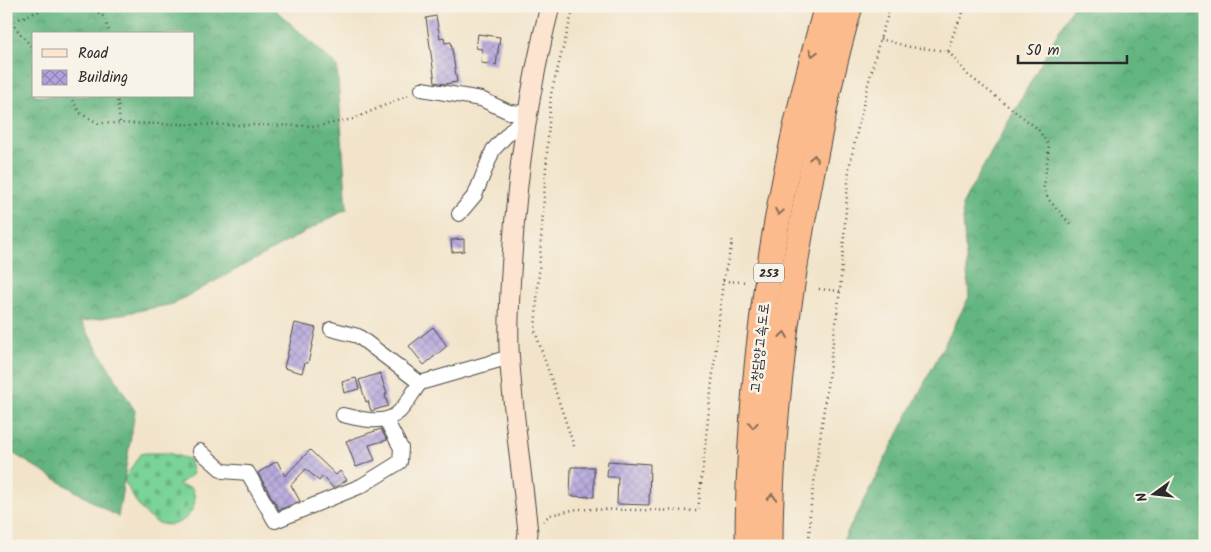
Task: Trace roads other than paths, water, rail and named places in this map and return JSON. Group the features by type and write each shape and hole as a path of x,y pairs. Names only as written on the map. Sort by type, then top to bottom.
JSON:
{"highway":[{"name":"고창담양고속도로","path":"748,546 751,447 756,373 771,259 812,57 827,6"},
{"name":"고창담양고속도로","path":"770,546 775,431 786,323 798,242 818,138 842,31 850,6"}],"street":[{"path":"527,539 516,441 510,357 509,310 514,211 527,113 550,6"},
{"path":"422,89 481,99 509,112 527,113"},
{"path":"459,214 475,195 494,150 527,113"},
{"path":"331,329 358,336 420,383"},
{"path":"343,414 364,420 386,420 399,412 420,383 510,357"},
{"path":"200,451 223,471 248,473 276,521 361,486 400,462 401,448 386,420"}]}
